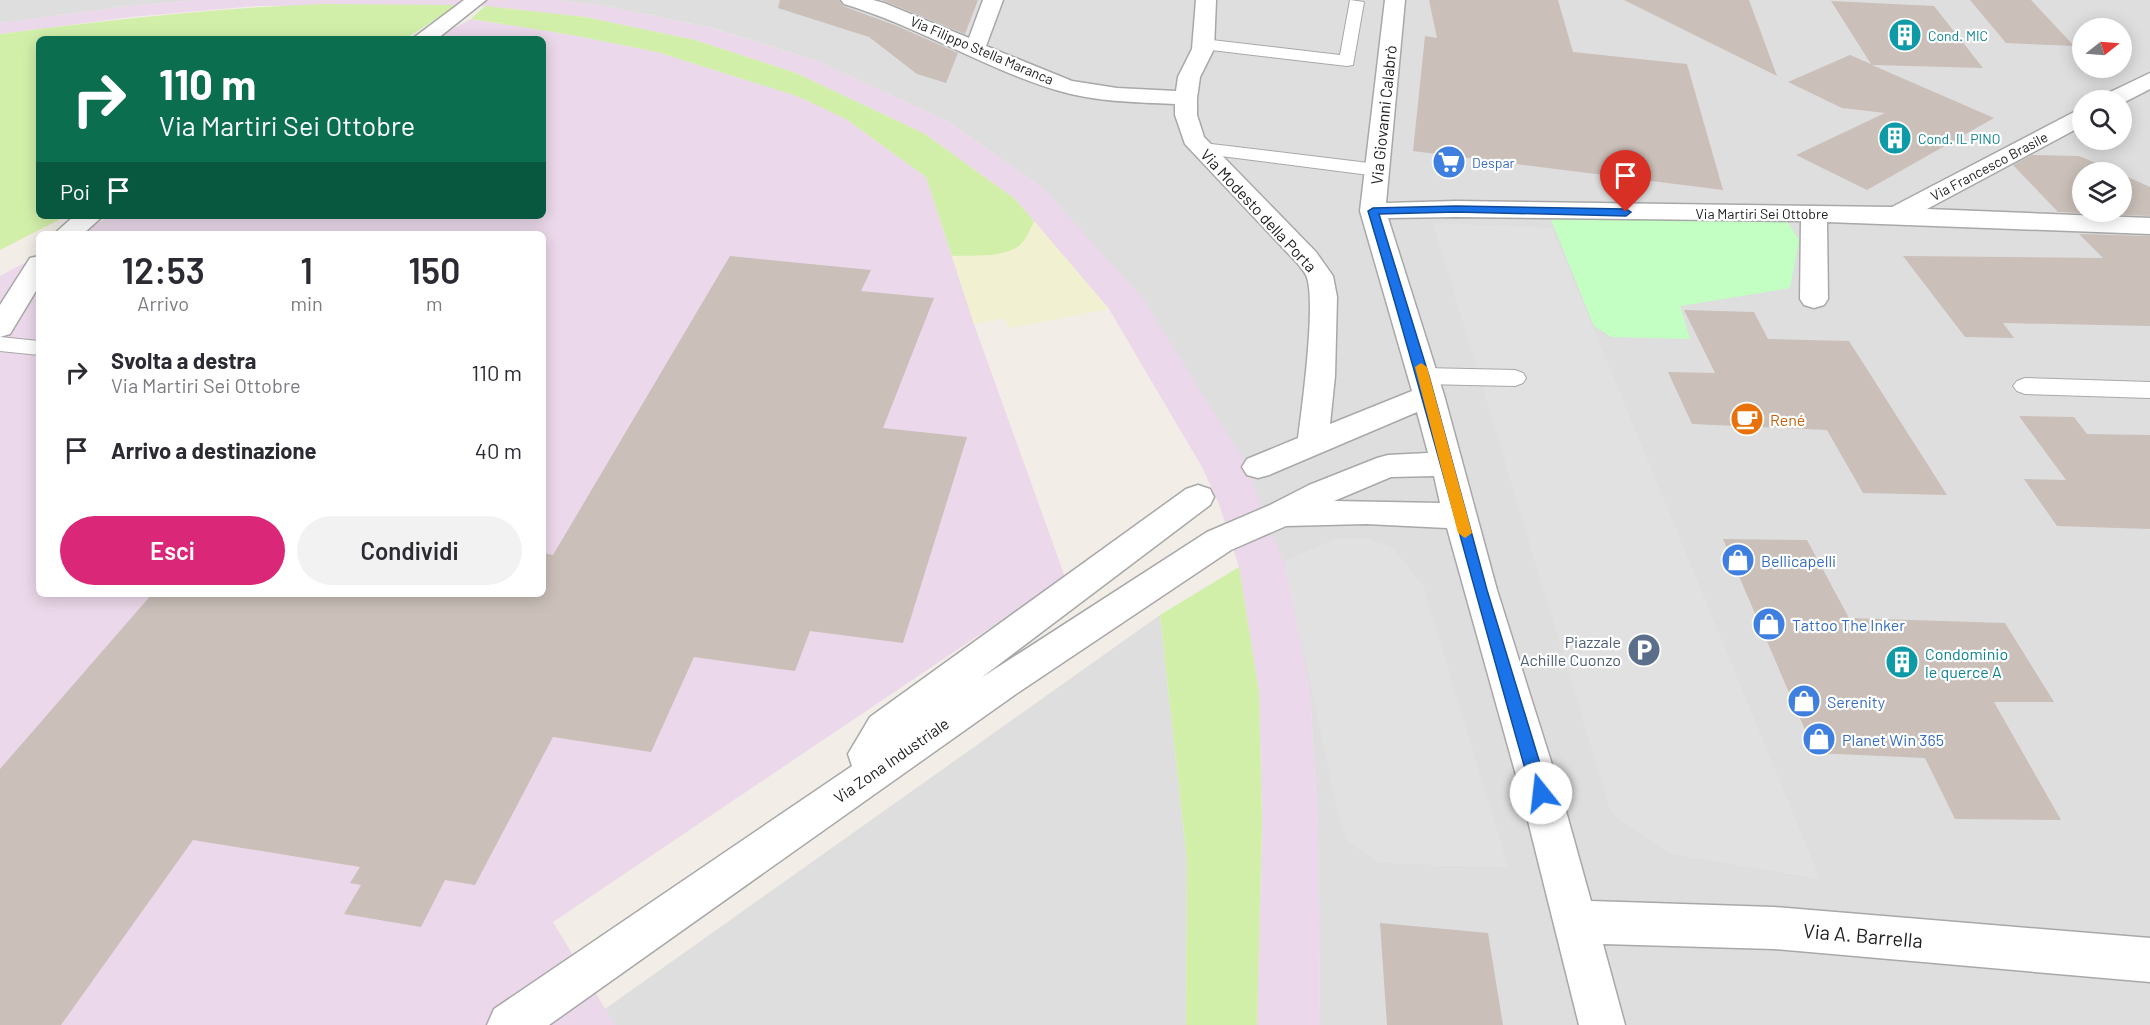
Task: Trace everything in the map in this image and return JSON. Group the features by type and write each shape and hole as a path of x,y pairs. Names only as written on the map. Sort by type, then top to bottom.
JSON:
{"street":[{"path":"427,36 476,0"},
{"name":"Via Filippo Stella Maranca","path":"852,0 889,11 937,30 1051,82 1085,90 1186,98"},
{"path":"975,49 993,0"},
{"name":"Via Modesto della Porta","path":"1206,0 1203,49 1189,76 1186,116 1193,139 1307,258 1320,276 1323,297 1320,376 1314,445"},
{"name":"Via Giovanni Calabrò","path":"1395,0 1373,211 1426,385 1460,516 1541,793 1602,1025"},
{"path":"2131,90 2150,80"},
{"name":"Via Francesco Brasile","path":"1896,215 2072,122"},
{"name":"Via Martiri Sei Ottobre","path":"1373,211 1456,209 1896,215 2150,226"},
{"path":"1814,214 1814,299"},
{"path":"71,231 86,219"},
{"path":"0,328 36,269"},
{"path":"1258,467 1314,445 1426,385"},
{"name":"Via Zona Industriale","path":"510,1025 1003,683 1219,541 1282,514 1320,492 1388,466 1446,464"},
{"path":"873,772 868,754 884,729 1198,497"},
{"name":"Via Zona Industriale","path":"1282,514 1366,512 1460,516"},
{"name":"Via A. Barrella","path":"1575,922 1774,928 2150,960"}],"lane":[{"path":"1203,44 1347,61 1356,2"},
{"path":"1203,149 1377,170"},
{"path":"0,344 36,348"},
{"path":"1426,385 1515,378"},
{"path":"2025,386 2150,390"}],"shaded area":[{"path":"0,0 196,0 0,23"},
{"path":"196,0 554,0 600,5 712,28 817,61 949,122 1044,189 1143,299 1242,457 1285,566 1310,693 1318,828 1320,1025 1257,1025 1262,822 1259,692 1239,567 1219,504 1202,467 1109,309 1015,199 925,134 796,73 695,40 585,17 471,5 256,6 131,17 0,34 0,23"},
{"path":"554,0 2150,0 2150,1025 1320,1025 1318,828 1310,693 1285,566 1044,189 949,122 817,61 713,28 600,5"},
{"path":"471,19 572,35 657,52 797,96 846,119 926,177 976,330 1065,577 553,922 615,1025 0,1025 0,276 36,257 36,597 546,597 546,231 83,231 105,219 546,219 546,36 440,36"},
{"name":"Piazzale Achille Cuonzo","path":"1433,223 1552,228 1820,879 1669,853 1611,813"},
{"path":"1336,539 1369,539 1394,549 1423,585 1508,867 1380,863 1347,842 1339,818 1284,561"},
{"path":"1160,615 1187,860 1186,1025 615,1025 605,1009"}],"green space":[{"path":"458,5 410,36 36,36 36,219 60,219 0,250 0,34 123,19 288,6"},
{"path":"485,6 585,17 695,40 796,73 925,134 1015,199 1034,221 1024,241 1012,250 986,255 952,256 926,177 846,119 797,96 657,52 572,35 471,19"},
{"path":"1550,217 1785,218 1799,240 1790,288 1680,306 1690,339 1611,337 1594,326"},
{"path":"1034,221 1109,309 1009,328 1005,318 974,324 952,256 996,254 1028,235"},
{"path":"1239,567 1259,692 1262,822 1257,1025 1186,1025 1187,860 1160,615"}],"building":[{"path":"780,0 839,0 843,6 897,26 958,53 946,83 917,74 869,37 778,8"},
{"path":"882,0 978,0 965,34"},
{"path":"1429,0 1558,0 1573,52 1687,64 1723,190 1413,151 1425,36 1437,38"},
{"path":"1624,0 1749,0 1777,76"},
{"path":"1970,0 2031,0 2072,46 2006,43"},
{"path":"1831,1 1934,6 1983,68 1872,65 1994,118 1867,190 1796,155 1885,113 1842,108 1788,82 1850,55 1871,64"},
{"path":"2032,155 2079,156 2093,162 2072,162 2072,213 2058,212 2013,165"},
{"path":"2132,179 2150,187 2150,216 2132,215"},
{"path":"2079,234 2150,236 2150,326 2003,323 2014,338 1965,337 1903,256 2103,258"},
{"path":"730,256 871,270 861,291 934,298 883,428 967,437 903,643 810,631 795,671 694,657 651,752 553,737 475,885 445,880 421,927 344,914 361,885 350,883 360,867 193,840 61,1025 0,1025 0,769 149,597 546,597 546,554 553,555"},
{"path":"1684,310 1754,312 1768,339 1849,341 1947,495 1863,493 1827,430 1692,424 1668,372 1715,373"},
{"path":"2019,416 2074,417 2087,434 2150,435 2150,529 2057,526 2024,479 2066,480"},
{"name":"Condominio le querce A","path":"1723,539 1807,540 1849,618 2005,623 2054,702 1994,702 2061,820 1955,819 1925,758 1815,753"},
{"path":"1380,923 1488,933 1503,1025 1387,1025"}],"slow traffic":[{"path":"1421,367 1465,533"}],"place":[{"name":"Cond. MIC","path":"1905,35"},
{"name":"Cond. IL PINO","path":"1895,138"},
{"name":"Despar","path":"1449,162"},
{"name":"René","path":"1747,419"},
{"name":"Bellicapelli","path":"1738,560"},
{"name":"Tattoo The Inker","path":"1769,624"},
{"name":"Piazzale Achille Cuonzo","path":"1644,650"},
{"name":"Condominio le querce A","path":"1902,662"},
{"name":"Serenity","path":"1804,701"},
{"name":"Planet Win 365","path":"1819,739"}],"route":[{"path":"1541,793 1480,590 1423,376 1373,211 1456,209 1626,212"}]}
